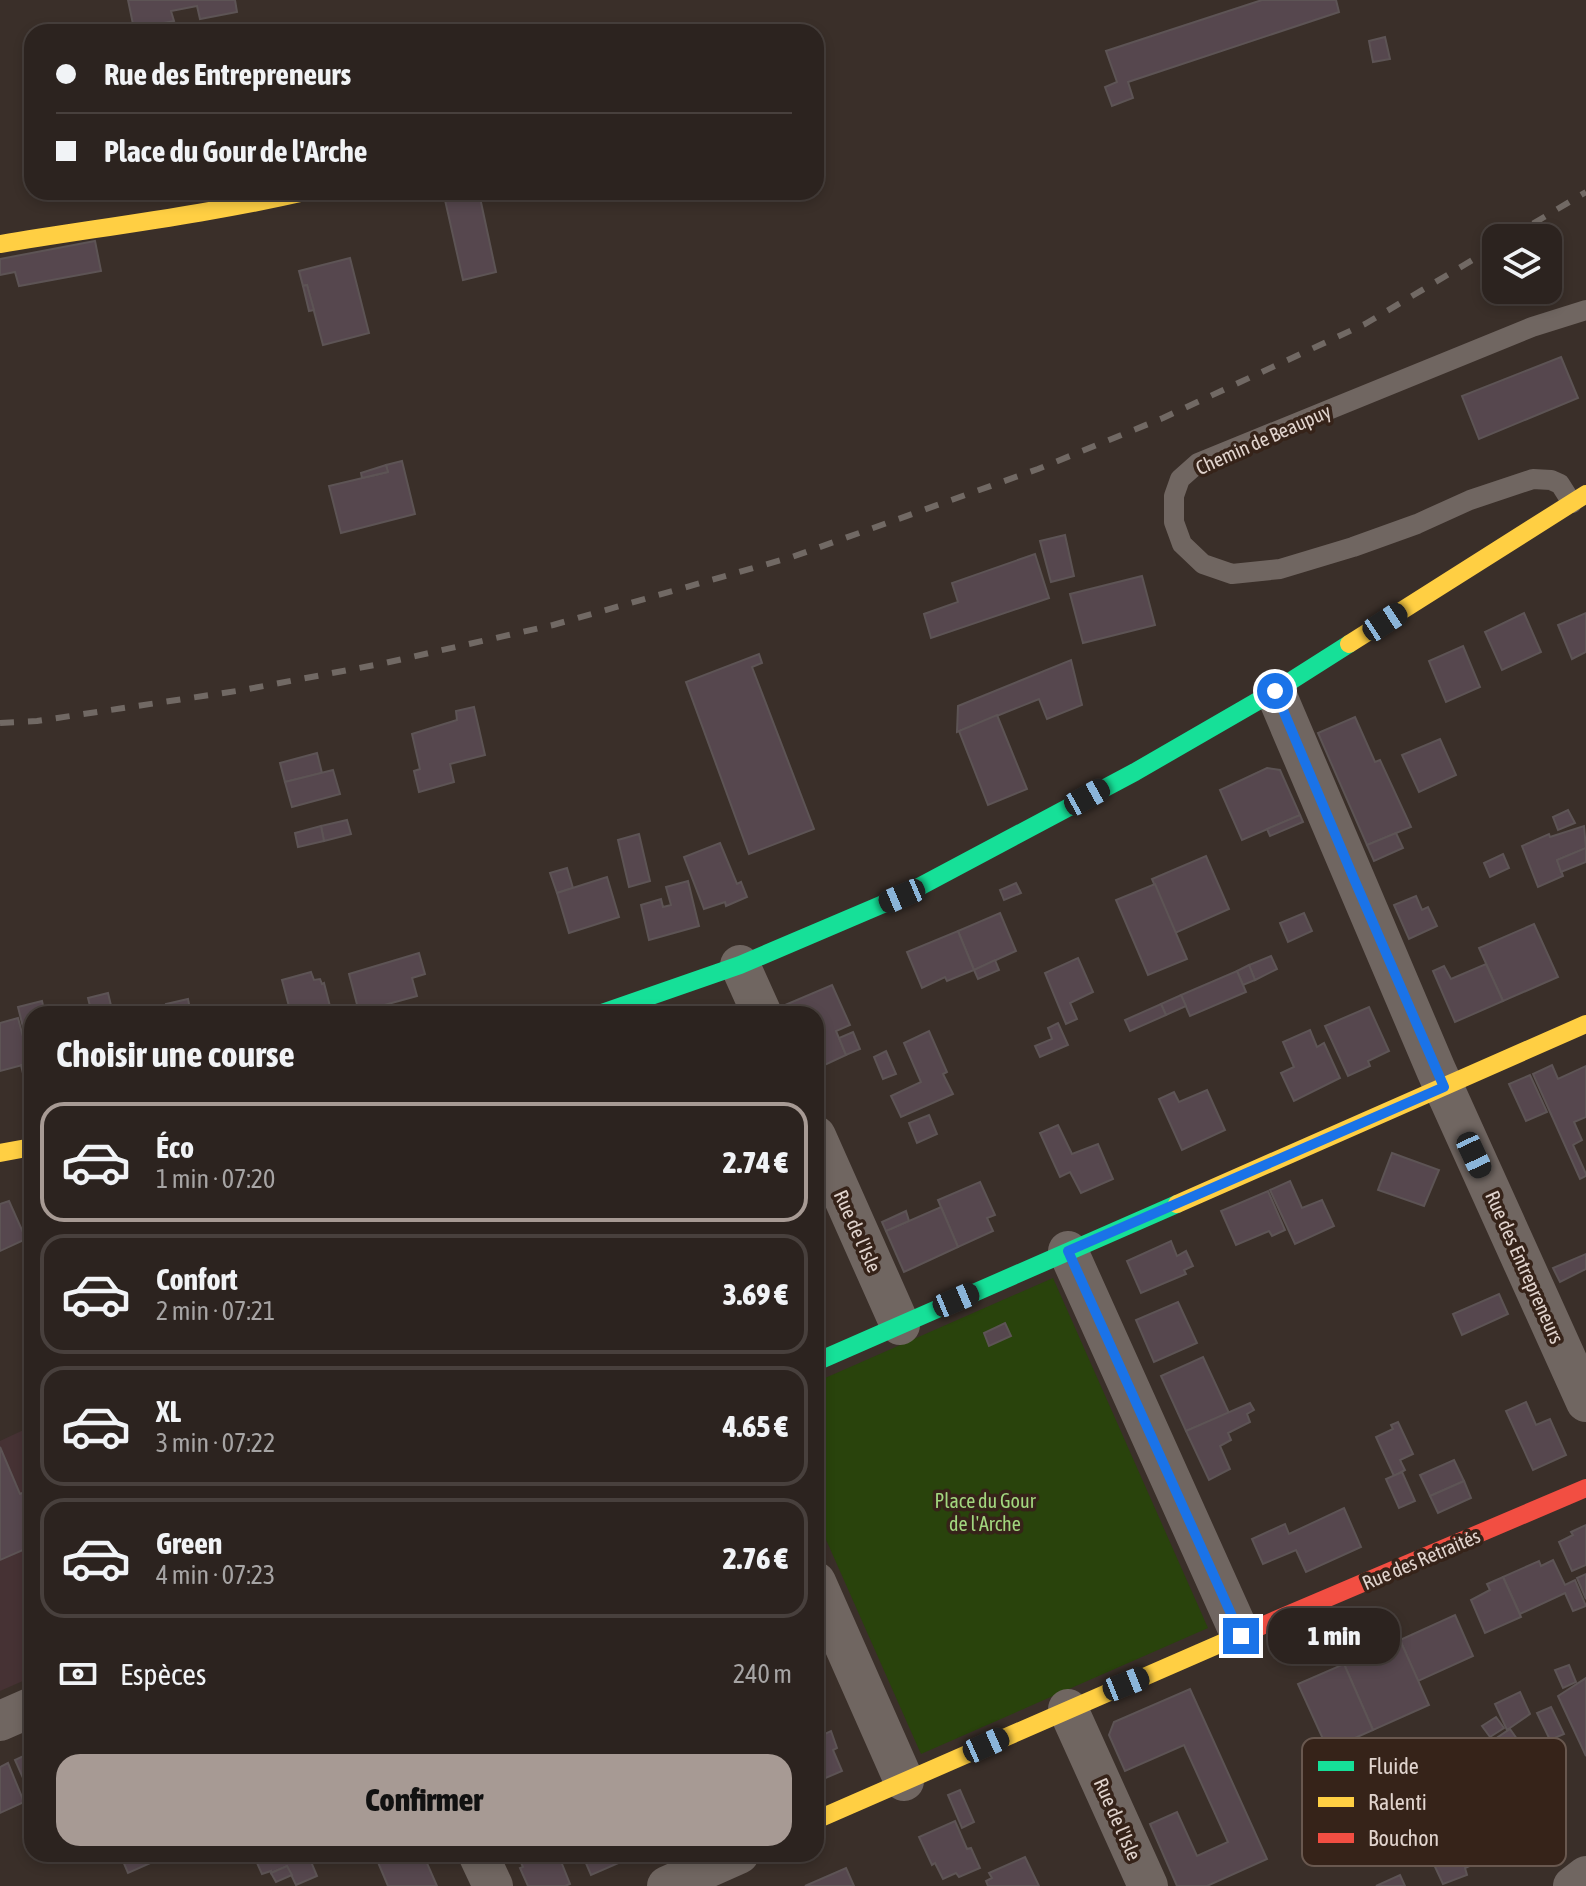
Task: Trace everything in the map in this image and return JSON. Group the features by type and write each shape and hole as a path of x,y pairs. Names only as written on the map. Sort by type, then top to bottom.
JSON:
{"street":[{"path":"0,244 269,200"},
{"path":"622,1006 740,965 902,896 1135,772 1275,691 1579,499"},
{"name":"Rue des Entrepreneurs","path":"1275,691 1444,1087 1586,1402"},
{"path":"740,965 758,1006"},
{"path":"824,1358 1586,1024"},
{"path":"0,1153 24,1148"},
{"name":"Rue de l'Isle","path":"824,1154 900,1325"},
{"path":"1068,1251 1241,1636"},
{"name":"Rue des Retraités","path":"824,1816 1586,1488"},
{"path":"824,1600 904,1781"},
{"name":"Rue de l'Isle","path":"1068,1709 1148,1886"},
{"path":"0,1721 24,1710"},
{"path":"482,1862 493,1886"},
{"path":"667,1886 721,1862"},
{"path":"1573,1886 1586,1876"}],"lane":[{"name":"Chemin de Beaupuy","path":"1579,499 1551,480 1533,479 1470,500 1417,524 1353,547 1280,569 1232,574 1203,564 1182,544 1174,522 1174,496 1180,479 1198,463 1532,327 1586,310"}],"shaded area":[{"path":"24,1430 24,1680 0,1691 0,1441"}],"green space":[{"name":"Place du Gour de l'Arche","path":"1053,1278 1208,1628 921,1754 824,1535 824,1378"}],"building":[{"path":"128,0 235,0 237,12 200,19 197,6 171,11 174,21 133,24"},
{"path":"1262,0 1336,0 1339,12 1128,82 1133,98 1112,106 1105,87 1117,82 1106,51"},
{"path":"1385,37 1390,59 1373,62 1369,41"},
{"path":"445,200 481,200 496,272 463,280"},
{"path":"95,241 101,271 19,286 15,272 0,275 0,259"},
{"path":"350,258 369,333 323,345 307,285 303,286 299,271"},
{"path":"307,285 314,310 309,311 303,286"},
{"path":"1561,357 1578,398 1479,439 1462,396"},
{"path":"402,461 415,514 341,533 329,486 388,472 386,465"},
{"path":"386,465 388,472 362,478 361,473"},
{"path":"1065,535 1074,576 1051,582 1040,541"},
{"path":"1035,554 1049,598 931,638 924,614 958,602 952,583"},
{"path":"1142,576 1155,625 1083,643 1070,594"},
{"path":"1524,613 1541,652 1502,670 1485,632"},
{"path":"1586,613 1586,652 1572,659 1558,625"},
{"path":"1463,646 1480,687 1446,702 1429,661"},
{"path":"759,654 762,663 752,667 814,829 749,854 686,682"},
{"path":"1071,660 1082,705 1047,719 1039,699 957,732 958,706"},
{"path":"474,707 485,755 450,764 454,782 419,792 414,771 420,769 412,734 457,720 456,711"},
{"path":"997,715 1027,789 988,805 959,731"},
{"path":"1355,717 1375,762 1380,760 1411,827 1367,845 1318,733"},
{"path":"1440,739 1456,775 1419,792 1402,755"},
{"path":"317,753 322,773 285,782 280,763"},
{"path":"1267,768 1280,770 1300,815 1242,840 1220,790"},
{"path":"333,770 340,794 292,807 285,782"},
{"path":"1568,810 1575,823 1558,830 1553,817"},
{"path":"1300,815 1303,822 1270,836 1267,829"},
{"path":"347,820 351,834 324,841 321,826"},
{"path":"321,826 324,841 298,847 295,833"},
{"path":"1584,826 1586,848 1557,860 1563,876 1538,887 1522,846 1549,834 1550,837"},
{"path":"1396,833 1403,848 1374,861 1367,845"},
{"path":"639,834 650,881 629,887 618,840"},
{"path":"720,843 737,884 741,882 747,897 726,906 725,902 704,909 684,857"},
{"path":"1586,848 1586,862 1561,872 1557,860"},
{"path":"1503,854 1509,868 1490,877 1484,863"},
{"path":"1206,856 1229,909 1175,933 1152,879"},
{"path":"567,868 573,888 557,893 550,873"},
{"path":"607,877 619,917 569,933 557,893"},
{"path":"688,881 699,926 649,940 641,905 661,899 663,907 671,905 666,887"},
{"path":"1016,883 1021,893 1004,900 1000,890"},
{"path":"1155,884 1187,959 1148,975 1116,900"},
{"path":"1416,896 1422,910 1428,907 1437,926 1409,939 1394,905"},
{"path":"1000,913 1016,951 974,970 958,931"},
{"path":"1304,913 1312,931 1288,942 1280,923"},
{"path":"1534,924 1558,977 1503,1001 1479,948"},
{"path":"958,931 974,970 947,981 945,977 922,988 907,952"},
{"path":"419,953 425,974 412,978 417,996 381,1006 357,1006 349,974"},
{"path":"1271,956 1277,969 1255,980 1249,965"},
{"path":"1078,958 1093,992 1070,1003 1077,1019 1066,1024 1045,973"},
{"path":"995,960 999,970 978,979 974,970"},
{"path":"1486,964 1503,1001 1455,1022 1433,971 1444,966 1451,979"},
{"path":"1249,965 1255,980 1243,985 1237,971"},
{"path":"1237,971 1246,992 1190,1016 1181,995"},
{"path":"311,972 314,980 320,979 324,983 330,1006 289,1006 282,980"},
{"path":"832,985 850,1025 836,1031 846,1055 824,1065 824,1006 785,1005"},
{"path":"108,993 111,1006 90,1006 88,998"},
{"path":"1181,995 1186,1006 1166,1015 1161,1004"},
{"path":"188,999 189,1006 166,1006"},
{"path":"42,1001 43,1006 24,1006 24,1031 18,1007"},
{"path":"1161,1004 1166,1015 1130,1031 1125,1020"},
{"path":"1369,1007 1389,1051 1368,1061 1370,1066 1348,1076 1325,1026"},
{"path":"18,1018 24,1040 24,1065 0,1071 0,1023"},
{"path":"1058,1023 1068,1045 1040,1057 1035,1046 1052,1039 1048,1028"},
{"path":"1310,1030 1317,1047 1324,1043 1340,1078 1294,1101 1281,1073 1294,1067 1283,1042"},
{"path":"929,1031 953,1094 901,1117 891,1096 921,1082 904,1043"},
{"path":"853,1032 860,1049 846,1055 839,1038"},
{"path":"886,1051 896,1074 883,1079 874,1057"},
{"path":"1552,1065 1558,1079 1586,1066 1586,1117 1574,1122 1582,1140 1573,1145 1586,1174 1580,1179 1533,1074"},
{"path":"1530,1075 1547,1112 1526,1121 1509,1084"},
{"path":"1207,1090 1225,1130 1182,1150 1159,1099 1174,1092 1179,1102"},
{"path":"929,1115 937,1134 917,1143 909,1123"},
{"path":"1058,1125 1072,1154 1098,1144 1113,1179 1081,1193 1070,1172 1060,1177 1040,1133"},
{"path":"1392,1153 1439,1170 1424,1206 1378,1190"},
{"path":"1290,1181 1302,1208 1322,1200 1334,1226 1295,1244 1270,1190"},
{"path":"980,1182 995,1215 987,1218 993,1231 958,1247 938,1200"},
{"path":"1268,1191 1285,1230 1272,1236 1269,1231 1236,1245 1221,1211"},
{"path":"9,1201 24,1240 0,1251 0,1204"},
{"path":"941,1207 958,1247 904,1272 886,1231"},
{"path":"906,1211 909,1221 886,1231 882,1222"},
{"path":"1171,1241 1177,1256 1186,1251 1193,1266 1184,1270 1186,1274 1141,1293 1127,1261"},
{"path":"1586,1254 1586,1269 1560,1282 1553,1268"},
{"path":"1499,1294 1508,1314 1462,1335 1453,1314"},
{"path":"1178,1302 1197,1343 1154,1362 1136,1320"},
{"path":"1005,1323 1011,1336 989,1346 984,1333"},
{"path":"1203,1357 1229,1413 1186,1431 1161,1376"},
{"path":"1526,1402 1536,1425 1550,1419 1566,1455 1533,1470 1506,1411"},
{"path":"1250,1403 1254,1410 1247,1414 1250,1422 1228,1433 1231,1440 1220,1446 1230,1469 1209,1480 1186,1431"},
{"path":"1398,1422 1413,1454 1400,1460 1405,1470 1394,1476 1376,1437 1393,1429 1391,1425"},
{"path":"0,1447 20,1494 24,1492 24,1550 0,1560"},
{"path":"1454,1460 1464,1481 1430,1496 1420,1475"},
{"path":"1402,1472 1415,1501 1399,1508 1386,1479"},
{"path":"1464,1481 1471,1498 1438,1513 1430,1496"},
{"path":"1344,1508 1361,1547 1306,1572 1296,1550 1263,1564 1252,1539 1285,1524 1289,1534"},
{"path":"1586,1525 1586,1565 1572,1571 1559,1542"},
{"path":"1553,1560 1565,1585 1575,1580 1586,1606 1573,1611 1565,1593 1520,1614 1503,1577 1539,1561 1541,1566"},
{"path":"1586,1574 1586,1599 1577,1578"},
{"path":"1503,1577 1521,1617 1485,1633 1471,1600 1490,1590 1487,1584"},
{"path":"1455,1615 1473,1656 1418,1681 1400,1640"},
{"path":"1400,1640 1429,1705 1373,1730 1344,1664"},
{"path":"1344,1664 1373,1730 1355,1738 1323,1738 1298,1684"},
{"path":"1569,1665 1576,1682 1563,1688 1555,1670"},
{"path":"1586,1678 1586,1756 1558,1696"},
{"path":"1190,1689 1267,1859 1207,1886 1177,1886 1150,1824 1177,1812 1197,1856 1228,1842 1184,1745 1125,1771 1109,1735 1114,1722"},
{"path":"1520,1692 1530,1714 1507,1730 1495,1704"},
{"path":"1551,1707 1564,1734 1549,1738 1537,1713"},
{"path":"1496,1717 1504,1728 1490,1737 1482,1726"},
{"path":"1510,1729 1516,1738 1497,1738"},
{"path":"831,1731 837,1748 833,1750 842,1771 824,1779 824,1734"},
{"path":"24,1756 24,1780 15,1760"},
{"path":"8,1763 24,1802 0,1813 0,1767"},
{"path":"960,1790 974,1822 962,1828 948,1795"},
{"path":"955,1821 967,1849 971,1848 980,1868 959,1877 956,1873 943,1879 935,1863 932,1865 919,1837"},
{"path":"1025,1857 1039,1886 988,1886 986,1881 992,1878 989,1873"},
{"path":"123,1862 153,1862 128,1873"},
{"path":"257,1862 311,1862 317,1876 296,1885 287,1866 262,1874"},
{"path":"378,1862 426,1862 437,1886 388,1886"},
{"path":"521,1862 561,1862 570,1884 528,1886 520,1868 523,1867"},
{"path":"585,1862 621,1862 591,1875"},
{"path":"287,1866 292,1875 276,1882 271,1873"},
{"path":"1435,1866 1470,1866 1465,1868 1467,1875 1443,1884"},
{"path":"846,1868 854,1886 805,1886"},
{"path":"1400,1875 1405,1886 1376,1886"}],"railway":[{"path":"1532,224 1586,192"},
{"path":"0,723 37,721 243,690 385,663 553,625 792,557 1038,469 1163,418 1365,324 1482,254"}],"traffic: fast":[{"path":"622,1006 740,965 902,896 1135,772 1349,644"},
{"path":"824,1358 1177,1204"}],"traffic: slow":[{"path":"0,244 267,200"},
{"path":"1349,644 1586,494"},
{"path":"1177,1204 1586,1024"},
{"path":"0,1153 24,1148"},
{"path":"824,1817 1238,1636"}],"traffic: jam":[{"path":"1238,1636 1586,1488"}],"route":[{"path":"1241,1636 1068,1251 1444,1087 1275,691"}]}
